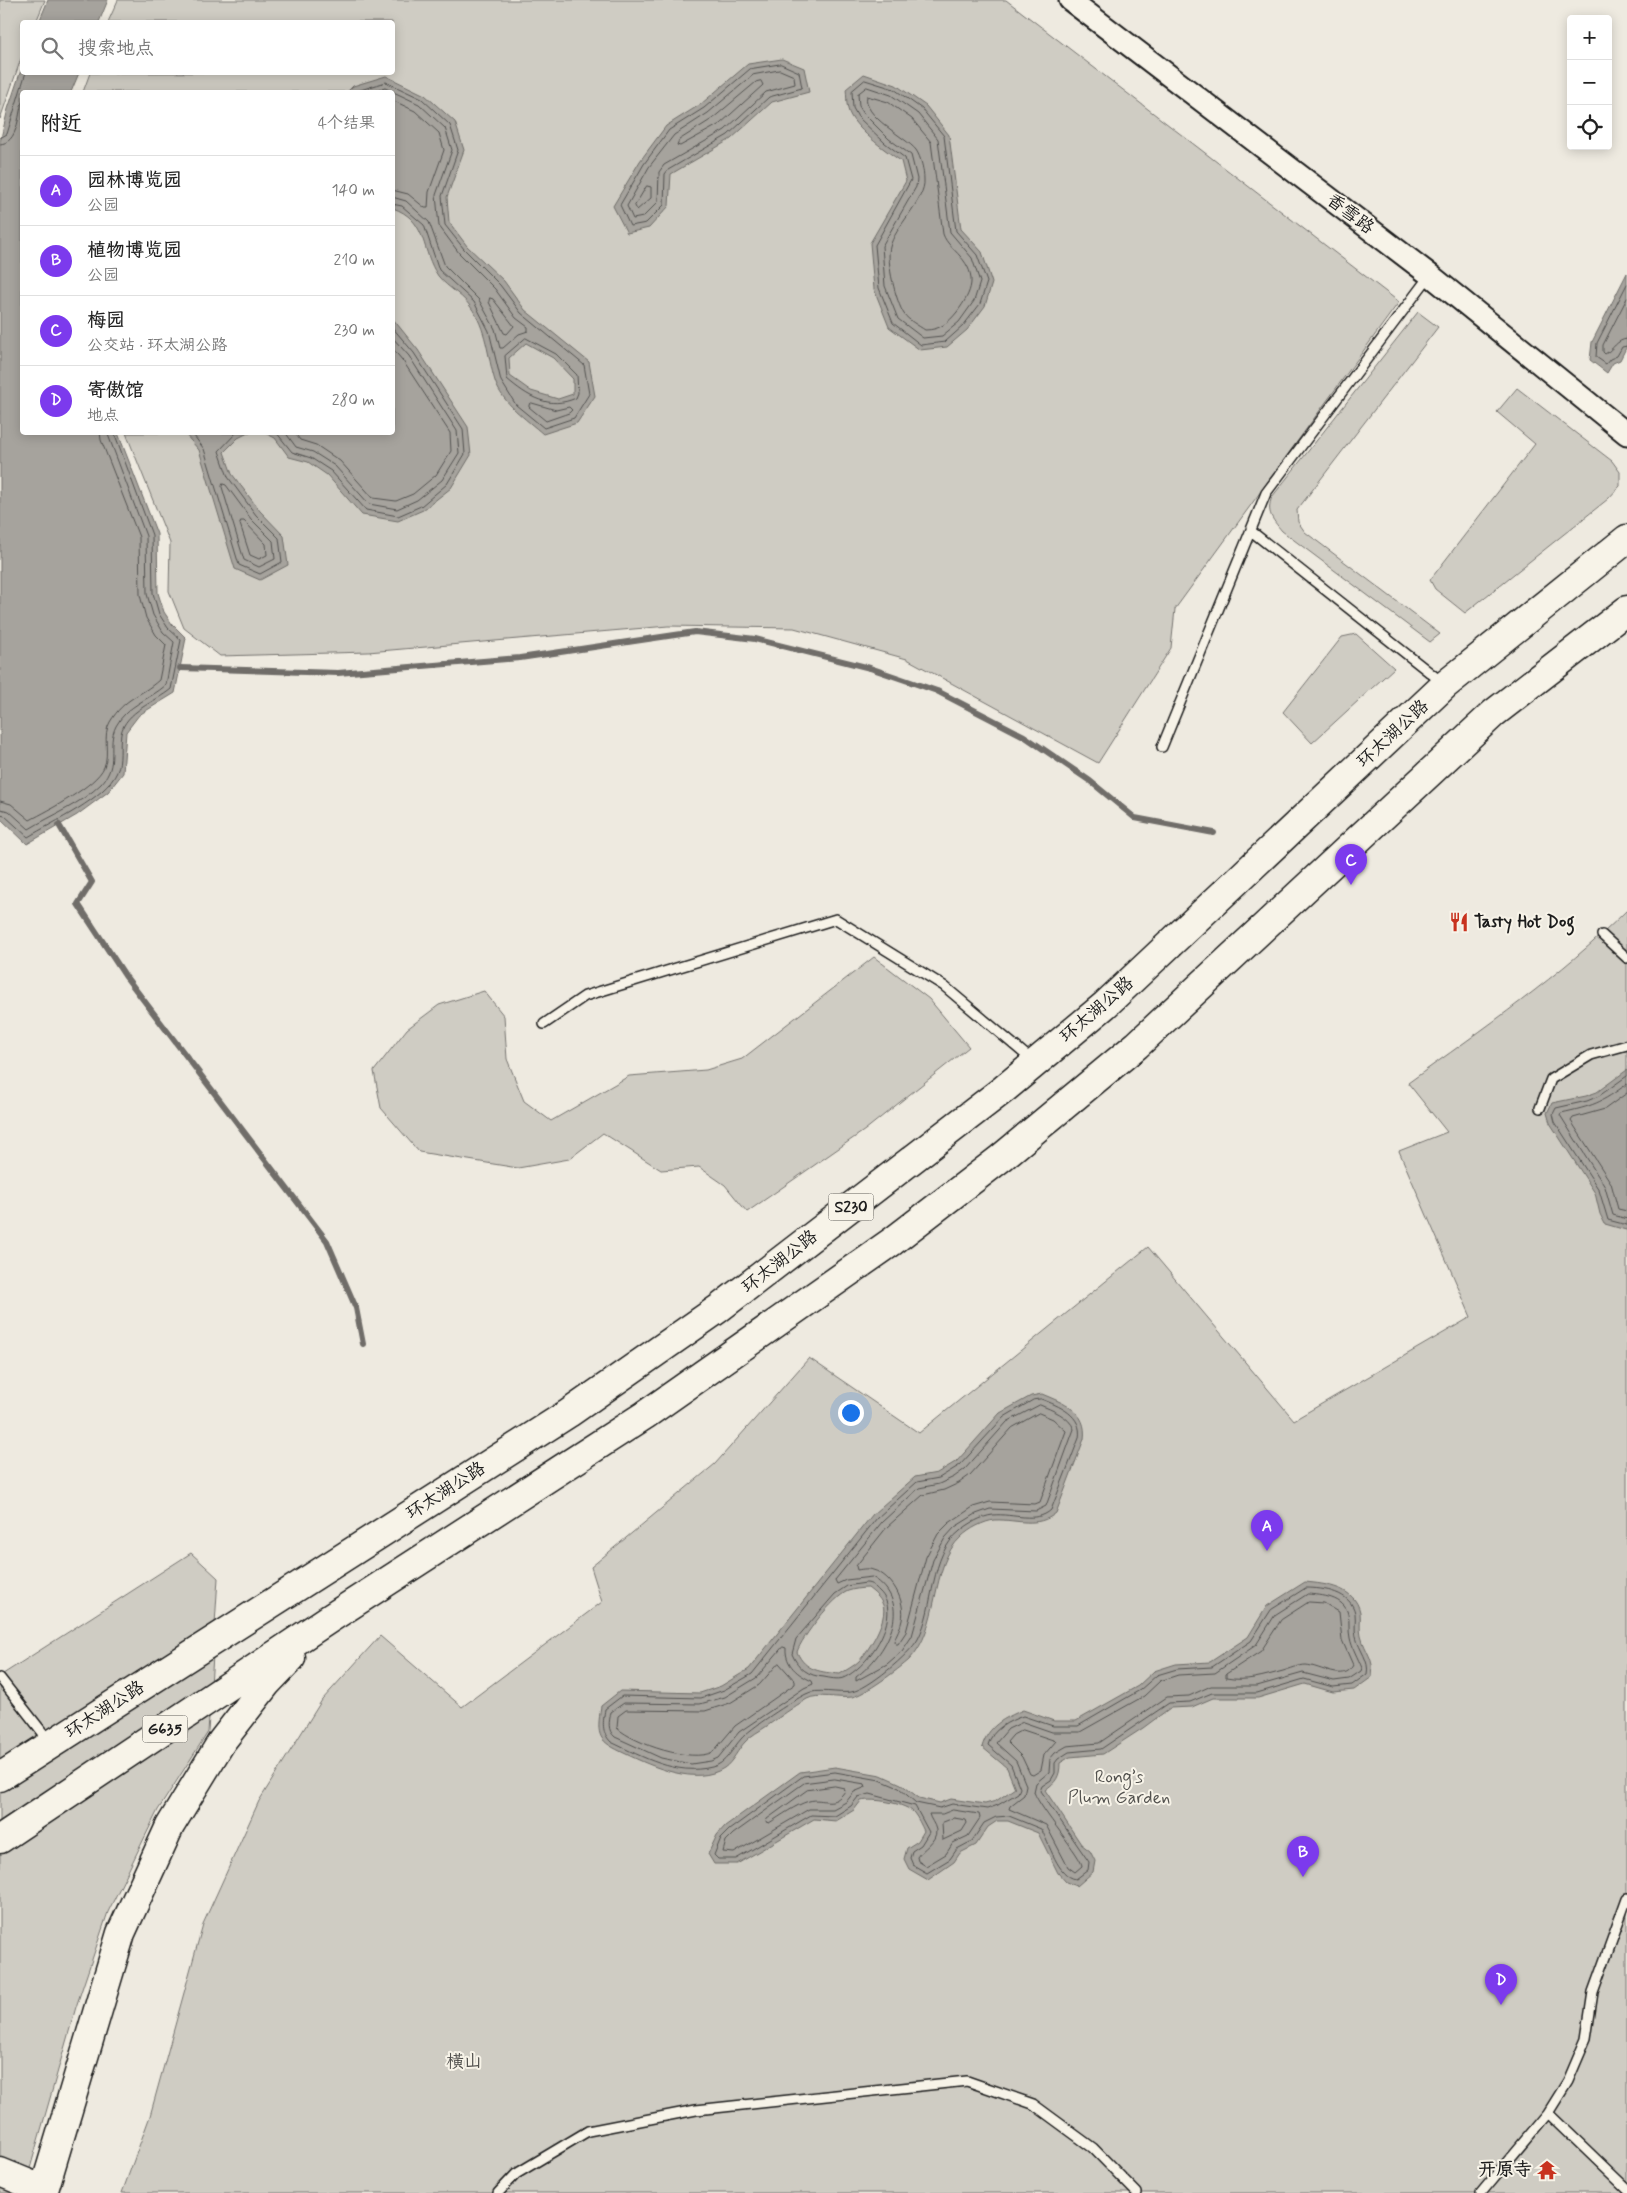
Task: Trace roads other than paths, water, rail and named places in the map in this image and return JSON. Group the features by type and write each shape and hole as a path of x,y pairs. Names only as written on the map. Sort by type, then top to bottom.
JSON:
{"highway":[{"name":"环太湖公路","path":"0,1777 569,1413 726,1303 1036,1063 1105,1005 1445,685 1627,539"},
{"path":"0,2172 44,2191 121,1932 170,1826 222,1741 267,1683 330,1619 645,1415 893,1241 1001,1158 1137,1045 1494,713 1627,610"},
{"name":"G635","path":"0,1839 330,1619"}],"street":[{"name":"香雪路","path":"1070,0 1430,275 1627,434"}],"lane":[{"path":"1162,747 1266,493 1430,275"},
{"path":"1251,530 1445,685"},
{"path":"544,1024 585,996 836,918 944,986 1036,1063"},
{"path":"1602,935 1627,958"},
{"path":"1540,1108 1551,1078 1591,1055 1627,1045"},
{"path":"0,1678 52,1744"},
{"path":"1481,2193 1548,2113 1568,2081 1586,2039 1593,1992 1627,1898"},
{"path":"498,2193 516,2174 588,2131 696,2110 967,2081 1033,2104 1093,2148 1137,2193"},
{"path":"1548,2113 1627,2188"}],"water":[{"path":"48,0 108,0 100,20 40,20"},
{"path":"782,59 804,68 809,92 772,102 731,139 671,174 669,206 649,228 627,233 613,206 640,161 666,126 701,104 748,64"},
{"path":"20,73 20,75 78,75 72,90 20,90 20,435 119,435 157,534 158,593 164,612 172,624 186,638 175,693 139,715 126,732 123,773 108,792 77,815 27,844 0,818 0,142 8,109"},
{"path":"864,74 896,85 926,106 949,135 961,229 982,252 992,283 985,306 967,330 947,347 920,350 889,327 874,289 870,243 906,181 901,161 863,131 848,109 846,89"},
{"path":"386,76 425,95 455,122 464,150 447,197 449,222 467,246 504,281 525,310 589,362 595,396 577,423 543,434 515,410 498,389 483,333 476,315 466,301 438,276 421,235 412,219 395,209 395,90 349,90 353,86","holes":["526,343 553,358 573,379 573,394 558,399 531,391 510,376 509,358"]},
{"path":"1627,273 1627,346 1620,360 1613,363 1607,373 1590,360 1592,342"},
{"path":"395,321 418,350 468,427 471,455 451,488 423,510 398,521 362,515 327,475 308,462 289,457 275,438 269,435 395,435"},
{"path":"186,435 244,435 238,438 224,452 232,474 260,511 284,536 288,565 260,580 235,569 199,450"},
{"path":"1627,1070 1626,1230 1605,1224 1600,1214 1595,1193 1550,1123 1547,1113 1552,1103 1597,1092"},
{"path":"1042,1394 1066,1405 1078,1415 1084,1429 1084,1439 1056,1513 1042,1521 995,1520 986,1522 968,1531 961,1537 951,1549 944,1564 926,1631 919,1647 909,1660 865,1692 852,1697 817,1696 807,1699 750,1737 724,1768 713,1773 688,1775 661,1769 626,1754 604,1741 599,1731 601,1706 620,1691 700,1693 721,1686 749,1669 873,1514 915,1477 937,1473 957,1461 1000,1413 1031,1396","holes":["868,1588 878,1597 884,1611 880,1626 868,1650 859,1661 840,1674 809,1667 797,1652 819,1618 834,1601 848,1591"]},
{"path":"1305,1582 1338,1588 1352,1597 1357,1604 1360,1612 1361,1636 1371,1660 1372,1677 1354,1690 1333,1692 1305,1684 1258,1698 1213,1698 1192,1707 1170,1708 1103,1754 1070,1757 1060,1763 1057,1779 1045,1790 1081,1844 1090,1851 1095,1861 1093,1872 1077,1886 1066,1882 1058,1873 1038,1833 1008,1821 997,1821 988,1827 976,1845 960,1853 954,1862 928,1880 909,1869 904,1859 907,1848 918,1841 924,1831 917,1817 910,1809 904,1806 881,1801 861,1801 854,1810 836,1821 814,1819 737,1864 714,1864 708,1854 717,1835 725,1826 800,1772 835,1767 881,1775 901,1784 919,1798 940,1803 951,1799 985,1804 996,1801 1015,1788 1007,1768 982,1747 988,1733 1009,1716 1023,1710 1054,1721 1076,1721 1138,1686 1154,1671 1176,1664 1210,1662 1248,1637 1267,1606"}],"waterway":[{"path":"180,668 338,673 520,658 695,632 755,639 870,668 937,691 1024,736 1090,781 1135,818 1214,833"},
{"path":"59,825 92,882 78,904 126,977 327,1241 356,1308 363,1344"}],"place":[{"name":"梅园","path":"1351,885"},
{"name":"Tasty Hot Dog","path":"1459,922"},
{"name":"园林博览园","path":"1267,1551"},
{"name":"植物博览园","path":"1303,1877"},
{"name":"寄傲馆","path":"1501,2005"},
{"name":"开原寺","path":"1547,2170"}],"park label":[{"name":"Rong’s Plum Garden","path":"1119,1787"},
{"name":"横山","path":"464,2062"}]}
